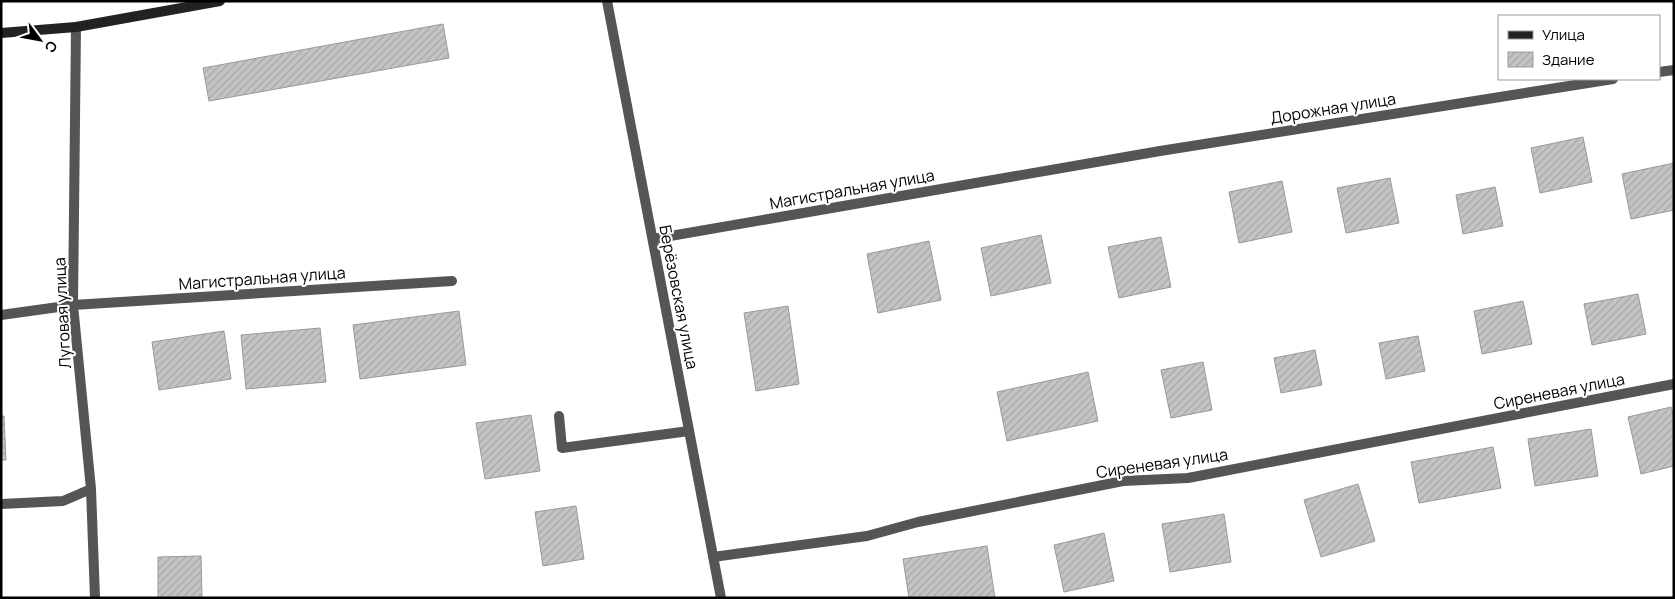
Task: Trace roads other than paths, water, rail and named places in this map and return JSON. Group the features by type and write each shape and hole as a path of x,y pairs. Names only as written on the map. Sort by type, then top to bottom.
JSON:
{"main road":[{"path":"1,33 76,27 220,1"}],"street":[{"name":"Берёзовская улица","path":"607,1 721,598"},
{"name":"Луговая улица","path":"76,27 74,305 91,489 95,598"},
{"path":"1660,72 1674,70"},
{"name":"Дорожная улица","path":"1057,169 1607,80"},
{"name":"Магистральная улица","path":"653,239 1057,169"},
{"name":"Магистральная улица","path":"1,315 74,305 452,281"},
{"name":"Сиреневая улица","path":"713,557 866,536 918,522 1123,481 1188,478 1674,384"},
{"path":"559,416 562,448 689,431"},
{"path":"1,504 62,501 91,489"}]}
